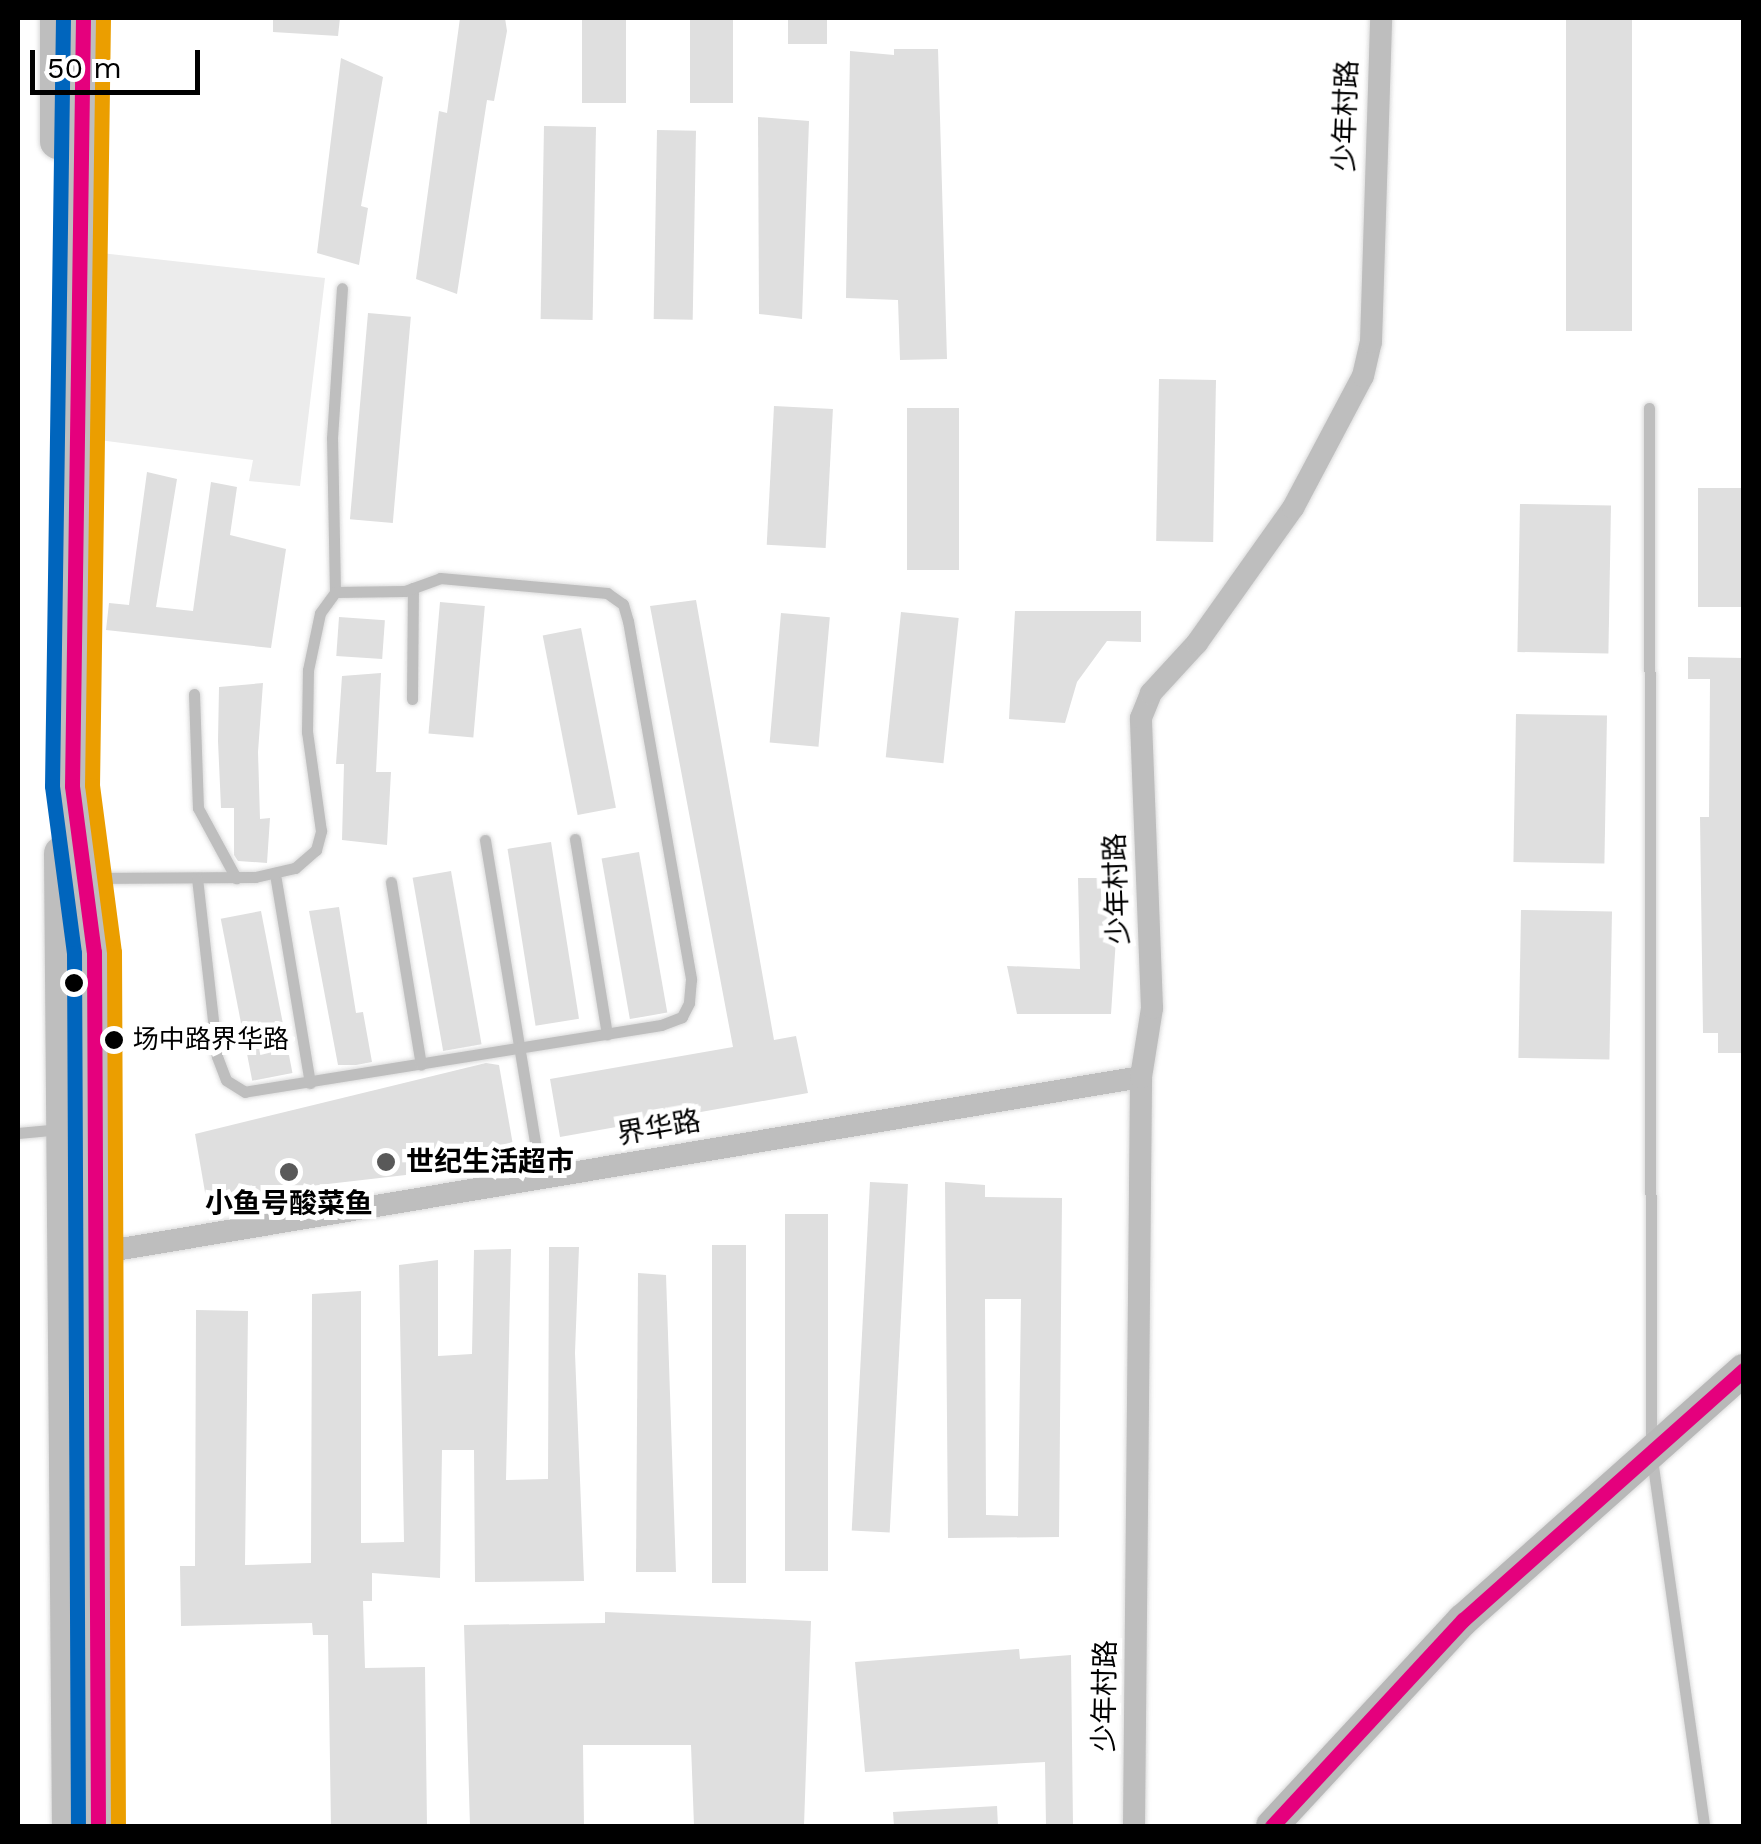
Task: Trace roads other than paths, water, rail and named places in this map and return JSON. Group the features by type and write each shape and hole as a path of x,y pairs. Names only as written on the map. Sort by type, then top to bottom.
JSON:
{"main road":[{"path":"57,18 56,800 94,952 69,1826"},
{"path":"83,18 72,786 75,878 65,1129 83,1256 98,1826"}],"street":[{"name":"少年村路","path":"1134,1826 1141,1077 1152,1008 1141,718 1151,692 1197,642 1293,508 1363,376 1370,342 1381,18"},
{"name":"界华路","path":"83,1256 1141,1077"},
{"path":"1272,1826 1436,1647 1744,1370"}],"lane":[{"path":"75,878 236,878 275,874 303,862 321,838 307,732 308,670 320,613 336,592 332,438 342,288"},
{"path":"1649,408 1652,1452 1704,1826"},
{"path":"198,878 202,958 222,1073 245,1092 607,1034 676,1021 687,1011 692,987 623,604 599,592 446,579 413,588 336,592"},
{"path":"412,699 413,588"},
{"path":"194,694 198,808 236,878"},
{"path":"574,839 607,1034"},
{"path":"484,840 541,1178"},
{"path":"275,874 310,1083"},
{"path":"390,882 421,1065"},
{"path":"18,1134 65,1129"}],"place":[{"name":"场中路界华路","path":"114,1040"},
{"name":"世纪生活超市","path":"386,1162"},
{"name":"小鱼号酸菜鱼","path":"289,1172"}]}
